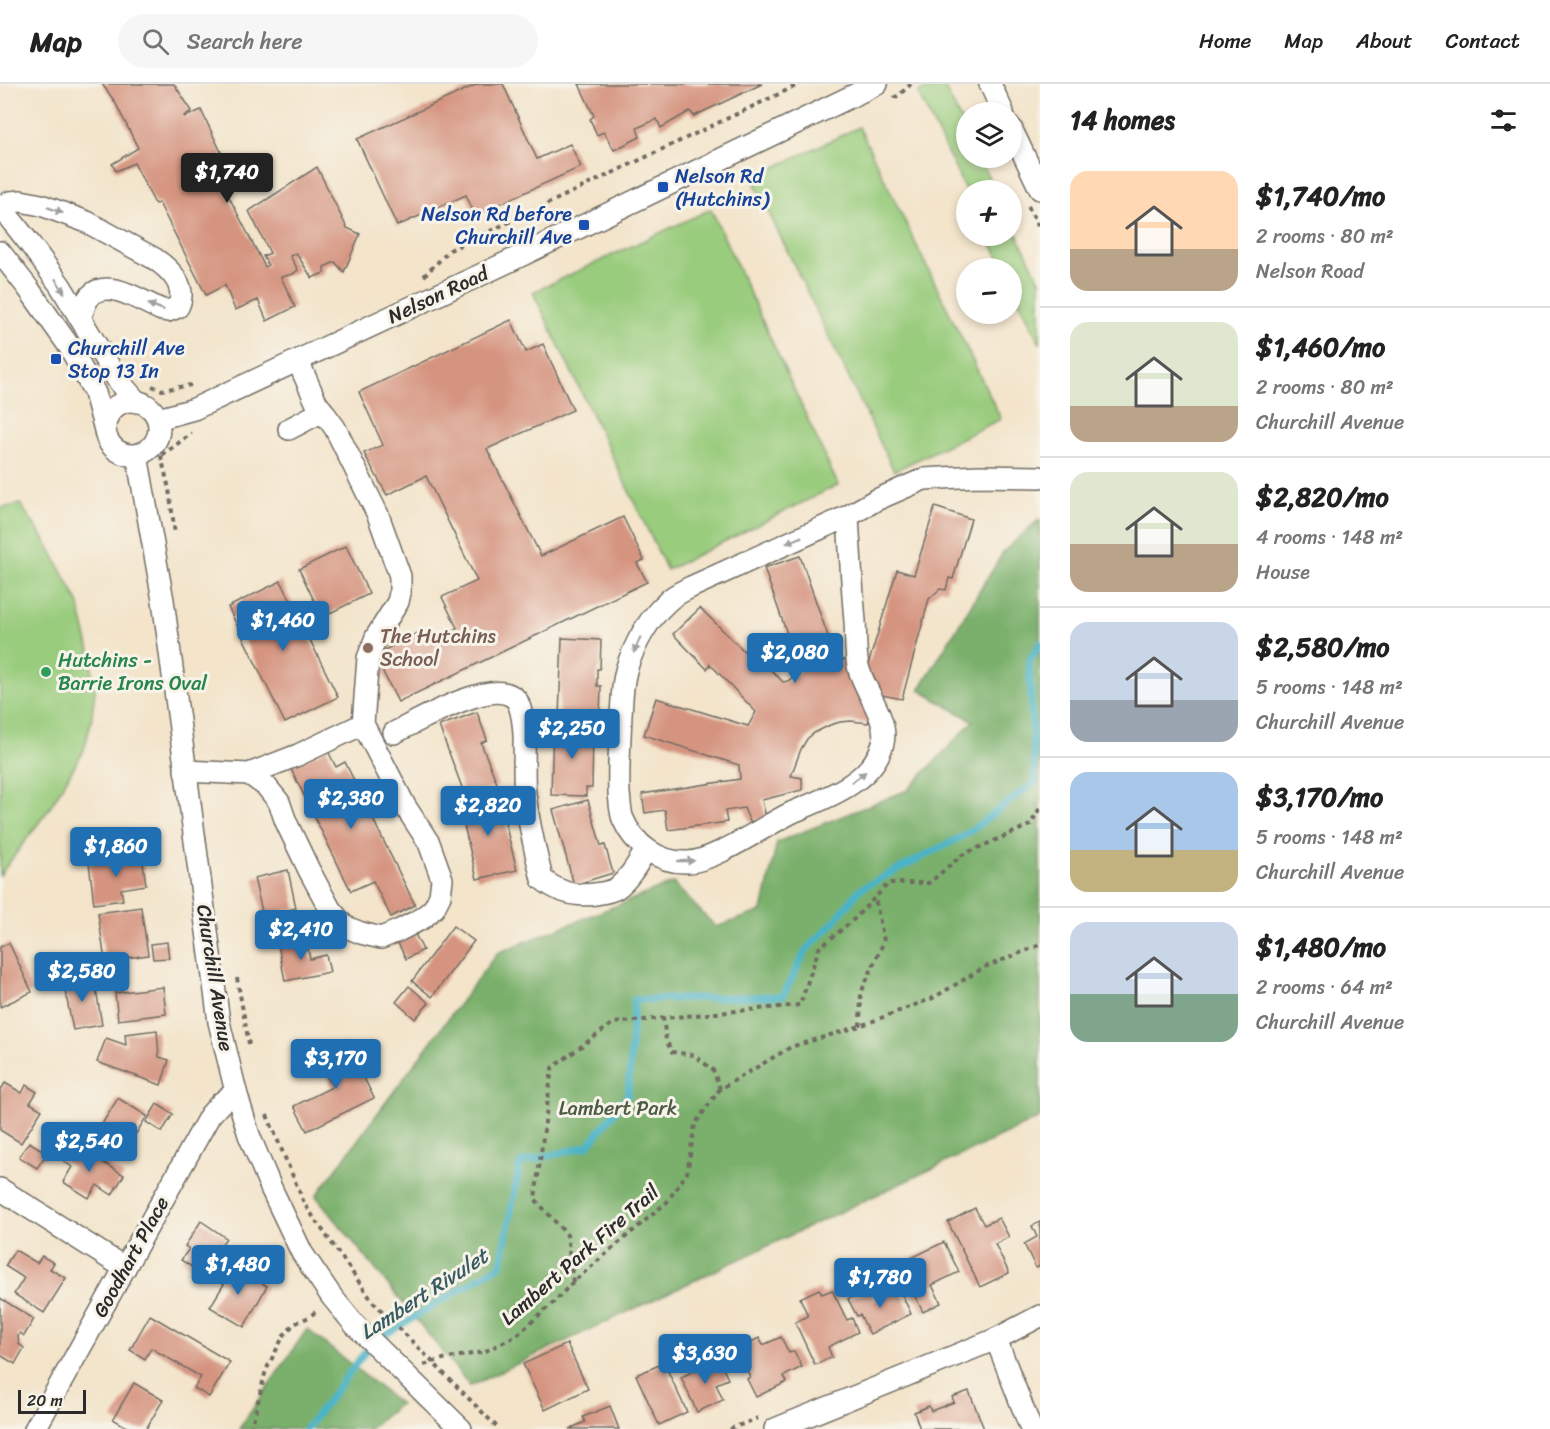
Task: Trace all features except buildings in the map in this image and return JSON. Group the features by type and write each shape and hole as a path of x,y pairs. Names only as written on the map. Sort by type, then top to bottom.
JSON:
{"street":[{"name":"Nelson Road","path":"158,419 194,409 298,361 877,84"},
{"path":"990,84 998,102"},
{"path":"1022,151 1040,189"},
{"path":"80,318 90,297 106,288 113,288 155,308 168,311 178,307 182,295 175,276 156,258 87,222 31,202 10,202 0,207 60,285 80,318 117,379 137,402"},
{"path":"0,252 69,346 95,393 107,438 111,446 126,455 137,455 150,449 159,435 158,419 153,411 146,405 129,401 114,408 109,414 105,430"},
{"path":"249,774 266,786 279,802 309,870 330,909 344,926 381,938 423,918 434,908 440,896 442,879 429,843 405,806 363,724 368,658 376,637 398,602 400,576 378,515 335,428 316,402 298,361"},
{"path":"289,429 322,411"},
{"name":"Churchill Avenue","path":"137,455 163,600 219,1022 249,1135 302,1253 332,1298 356,1325 461,1429"},
{"path":"848,516 858,666 882,726 884,742 871,767 842,789 777,819 705,859 678,862 667,860 646,850 622,819 618,764 625,674 637,642 648,624 668,600 691,587 924,479 978,476 1040,477"},
{"path":"394,733 438,711 484,693 510,695 519,702 522,718 525,792 542,879 557,890 569,894 582,896 605,893 617,888 633,872 646,850"},
{"path":"186,771 249,774 298,755 363,724"},
{"name":"Goodhart Place","path":"35,1429 210,1115 236,1092"},
{"path":"0,1189 125,1268"},
{"path":"775,1429 996,1339 1040,1316"},
{"path":"996,1339 1031,1429"}],"path":[{"path":"421,279 450,250 800,84"},
{"path":"152,386 162,390 196,384"},
{"path":"573,1282 567,1235 535,1199 552,1068 613,1023 800,1005 819,948 851,922 889,883 929,883 962,855 1030,825 1040,808"},
{"path":"860,1026 861,993 884,940 875,897"},
{"name":"Lambert Park Fire Trail","path":"395,1364 434,1362 484,1352 517,1335 573,1282 667,1202 687,1173 694,1124 720,1089 791,1047 860,1026 933,998 985,967 1040,945"},
{"path":"237,976 249,1044"},
{"path":"663,1017 666,1040 672,1052 694,1055 713,1070 720,1089"},
{"path":"266,1111 305,1205 373,1302 500,1429"},
{"path":"251,1429 266,1370 284,1335 294,1324 309,1317 332,1298"}],"green space":[{"path":"936,84 943,84 956,111 956,168 984,168 990,180 961,180 918,93"},
{"path":"859,127 1001,419 894,471 752,178"},
{"path":"711,209 838,485 667,570 533,292"},
{"path":"1022,244 1040,281 1040,344 1022,307 1022,258 999,258 993,246"},
{"name":"Hutchins - Barrie Irons Oval","path":"20,504 48,545 78,602 90,651 95,692 84,750 49,809 0,875 0,508"},
{"name":"Lambert Park","path":"1040,520 1040,1118 470,1386 316,1196 497,953 673,883 716,927 762,911 777,842 908,790 973,721 919,690 1004,551"},
{"path":"307,1329 400,1404 369,1429 239,1429"}],"waterway":[{"name":"Lambert Rivulet","path":"306,1429 373,1342 501,1265 520,1163 588,1146 628,1095 634,1000 783,996 806,950 835,921 860,889 965,835 1035,782 1029,661 1040,644"}],"place":[{"name":"Nelson Rd (Hutchins)","path":"663,187"},
{"name":"Nelson Rd before Churchill Ave","path":"584,225"},
{"name":"Churchill Ave Stop 13 In","path":"56,359"},
{"name":"The Hutchins School","path":"368,648"},
{"name":"Hutchins - Barrie Irons Oval","path":"46,672"}]}
